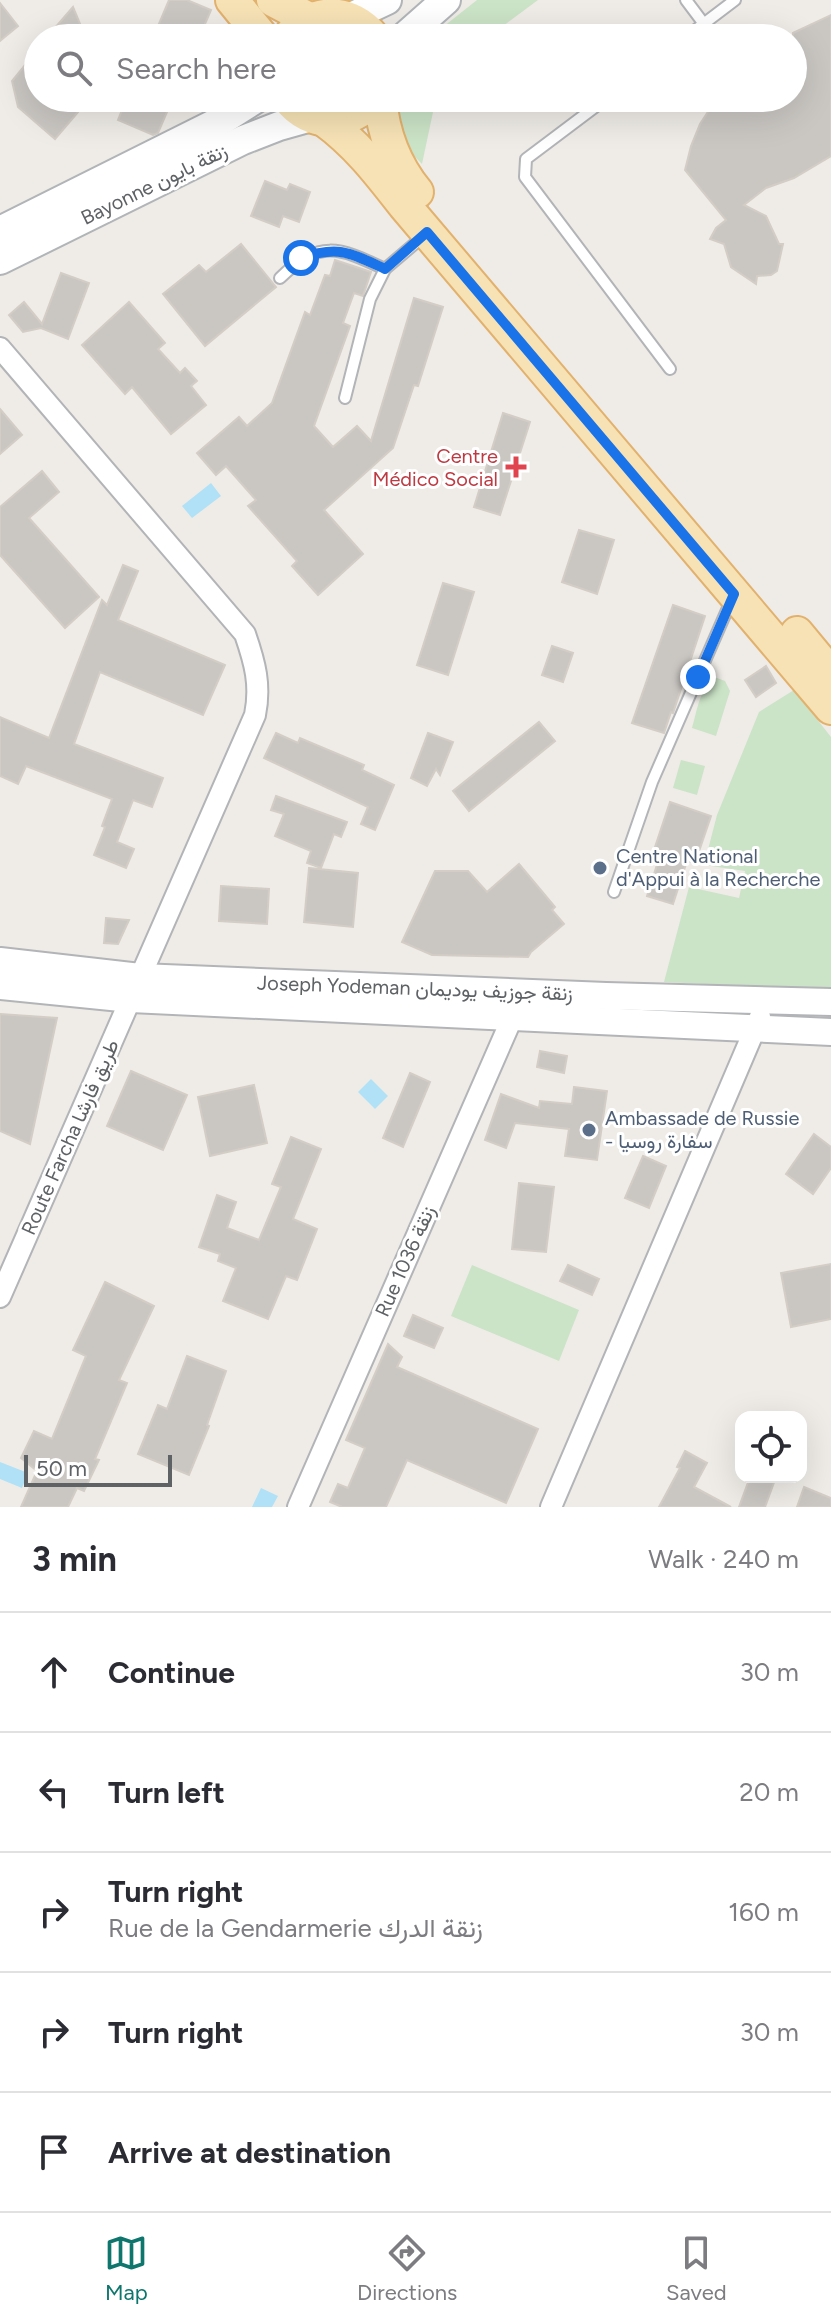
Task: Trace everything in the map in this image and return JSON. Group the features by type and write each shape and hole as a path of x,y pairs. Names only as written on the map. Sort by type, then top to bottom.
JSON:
{"main road":[{"path":"232,0 252,24"},
{"path":"273,0 294,24"},
{"path":"349,18 387,0"},
{"path":"419,24 446,0"},
{"path":"312,24 336,15 360,24"},
{"name":"Bayonne زنقة بايون","path":"3,244 68,211 235,112"},
{"path":"308,112 351,117 360,112"},
{"path":"308,112 353,143 371,162 831,708"},
{"name":"Bayonne زنقة بايون","path":"68,211 308,112"},
{"path":"382,112 392,152 416,190 831,674"}],"street":[{"name":"Route Farcha طريق فارشا","path":"0,348 245,634 256,668 259,693 255,715 0,1297"},
{"name":"Joseph Yodeman زنقة جوزيف يوديمان","path":"0,961 136,988 513,1016 831,1032"},
{"name":"Joseph Yodeman زنقة جوزيف يوديمان","path":"0,986 702,997 765,1002 831,1002"},
{"path":"551,1507 757,1028 765,1002"},
{"name":"Rue 1036 زنقة","path":"298,1507 513,1016"}],"lane":[{"path":"686,0 704,24 735,0"},
{"path":"588,112 526,159 525,177 670,369"},
{"path":"345,398 370,299 385,269 427,232"},
{"path":"280,278 301,258 325,250 353,254 385,269"},
{"path":"614,892 652,782 734,594"}],"green space":[{"path":"477,0 538,0 506,24 447,24"},
{"path":"397,112 433,112 422,164 400,135"},
{"path":"717,678 725,681 730,691 716,736 692,728 703,692"},
{"path":"794,690 831,737 831,990 664,982 689,887 739,898 745,871 704,865 717,815 759,712"},
{"path":"681,760 705,766 697,795 673,788"},
{"path":"472,1265 579,1310 559,1361 451,1316"}],"water":[{"path":"211,483 221,496 192,518 182,506"},
{"path":"371,1079 388,1096 375,1109 358,1092"},
{"path":"0,1462 28,1473 22,1488 0,1479"},
{"path":"261,1488 278,1496 272,1507 252,1507"}],"building":[{"path":"169,0 187,0 211,10 205,24 159,24"},
{"path":"0,3 18,26 0,41"},
{"path":"73,7 80,24 58,24"},
{"path":"831,15 831,156 794,178 766,188 744,205 766,216 779,244 783,244 777,271 771,275 757,276 756,284 731,267 724,244 710,239 716,228 726,220 685,170 691,146 708,112 807,112 807,26"},
{"path":"24,66 24,112 78,112 55,139 18,107 12,81"},
{"path":"121,112 167,112 158,133 153,135 118,120"},
{"path":"265,181 287,190 290,184 310,192 299,222 283,216 279,227 251,216"},
{"path":"241,244 276,287 205,346 163,294 199,265 206,272"},
{"path":"335,260 371,272 363,296 354,293 343,323 350,326 314,426 333,447 357,426 371,441 414,298 443,307 418,386 414,385 393,448 324,510 363,554 318,595 292,566 297,561 248,506 256,500 226,466 216,475 197,453 239,417 247,426 272,403 305,312 310,315 325,275 330,276"},
{"path":"61,273 89,283 68,339 41,328 23,332 9,315 24,302 42,324"},
{"path":"129,302 165,343 158,349 180,373 185,368 197,381 191,386 206,405 171,434 132,387 125,394 82,345"},
{"path":"0,409 22,435 0,454"},
{"path":"503,413 530,422 500,515 474,507"},
{"path":"42,471 59,492 29,518 99,597 65,628 0,555 0,507"},
{"path":"579,530 614,540 597,594 562,582"},
{"path":"123,565 138,571 118,620 225,665 203,715 100,672 74,744 163,778 152,807 133,800 117,842 134,849 126,868 94,855 112,799 26,766 18,784 0,776 0,717 49,738 102,600 107,605"},
{"path":"443,583 474,592 448,675 417,665"},
{"path":"673,605 705,616 664,733 632,723"},
{"path":"552,646 573,653 563,682 542,675"},
{"path":"766,666 776,683 756,697 745,680"},
{"path":"539,722 555,741 469,811 453,791"},
{"path":"276,733 298,743 300,738 364,765 362,770 394,785 375,830 361,824 368,807 264,758"},
{"path":"428,733 453,742 440,775 436,769 427,786 411,778"},
{"path":"276,796 347,822 341,837 334,834 321,868 307,863 311,851 275,836 284,814 271,810"},
{"path":"670,802 711,816 695,863 687,861 673,904 647,896 661,852 654,850"},
{"path":"519,864 555,907 552,910 564,924 528,957 432,955 402,942 435,871 468,871 487,892"},
{"path":"309,868 358,873 353,927 304,922"},
{"path":"221,886 269,889 267,924 219,921"},
{"path":"106,918 129,920 118,944 104,943"},
{"path":"0,1014 57,1018 30,1144 0,1131"},
{"path":"540,1051 567,1056 564,1073 537,1067"},
{"path":"131,1071 187,1095 163,1150 107,1126"},
{"path":"410,1073 430,1082 403,1147 383,1138"},
{"path":"254,1085 267,1143 210,1156 198,1097"},
{"path":"574,1087 607,1091 597,1160 565,1156 569,1129 515,1123 506,1148 485,1140 501,1094 539,1108 540,1101 572,1104"},
{"path":"814,1134 831,1147 831,1168 813,1194 786,1174"},
{"path":"291,1137 321,1149 293,1219 317,1229 297,1280 286,1276 268,1319 223,1301 236,1268 218,1261 220,1254 199,1247 217,1195 236,1202 227,1228 259,1240 281,1187 272,1184"},
{"path":"643,1156 666,1166 649,1208 625,1198"},
{"path":"519,1183 554,1187 546,1252 512,1249"},
{"path":"831,1264 831,1319 791,1327 781,1273"},
{"path":"568,1265 599,1279 592,1295 560,1281"},
{"path":"105,1282 154,1306 119,1380 127,1383 95,1459 99,1460 84,1491 77,1488 68,1507 21,1507 37,1471 21,1458 34,1431 52,1439 86,1356 73,1350"},
{"path":"413,1315 443,1328 434,1348 404,1336"},
{"path":"388,1344 402,1357 397,1367 538,1429 506,1503 407,1460 386,1507 342,1507 330,1502 338,1484 348,1488 365,1448 346,1440"},
{"path":"187,1356 226,1371 209,1426 189,1475 138,1454 158,1405 167,1409"},
{"path":"685,1451 707,1463 694,1487 731,1507 659,1507 680,1468 677,1467"},
{"path":"748,1483 774,1483 765,1507 739,1507"},
{"path":"804,1487 831,1498 831,1507 797,1507"}],"place":[{"name":"Centre Médico Social","path":"516,467"},
{"name":"Centre National d'Appui à la Recherche","path":"600,868"},
{"name":"Ambassade de Russie - سفارة روسيا","path":"589,1130"}],"route":[{"path":"301,258 325,250 353,254 385,269 427,232 734,594 698,677"}]}
